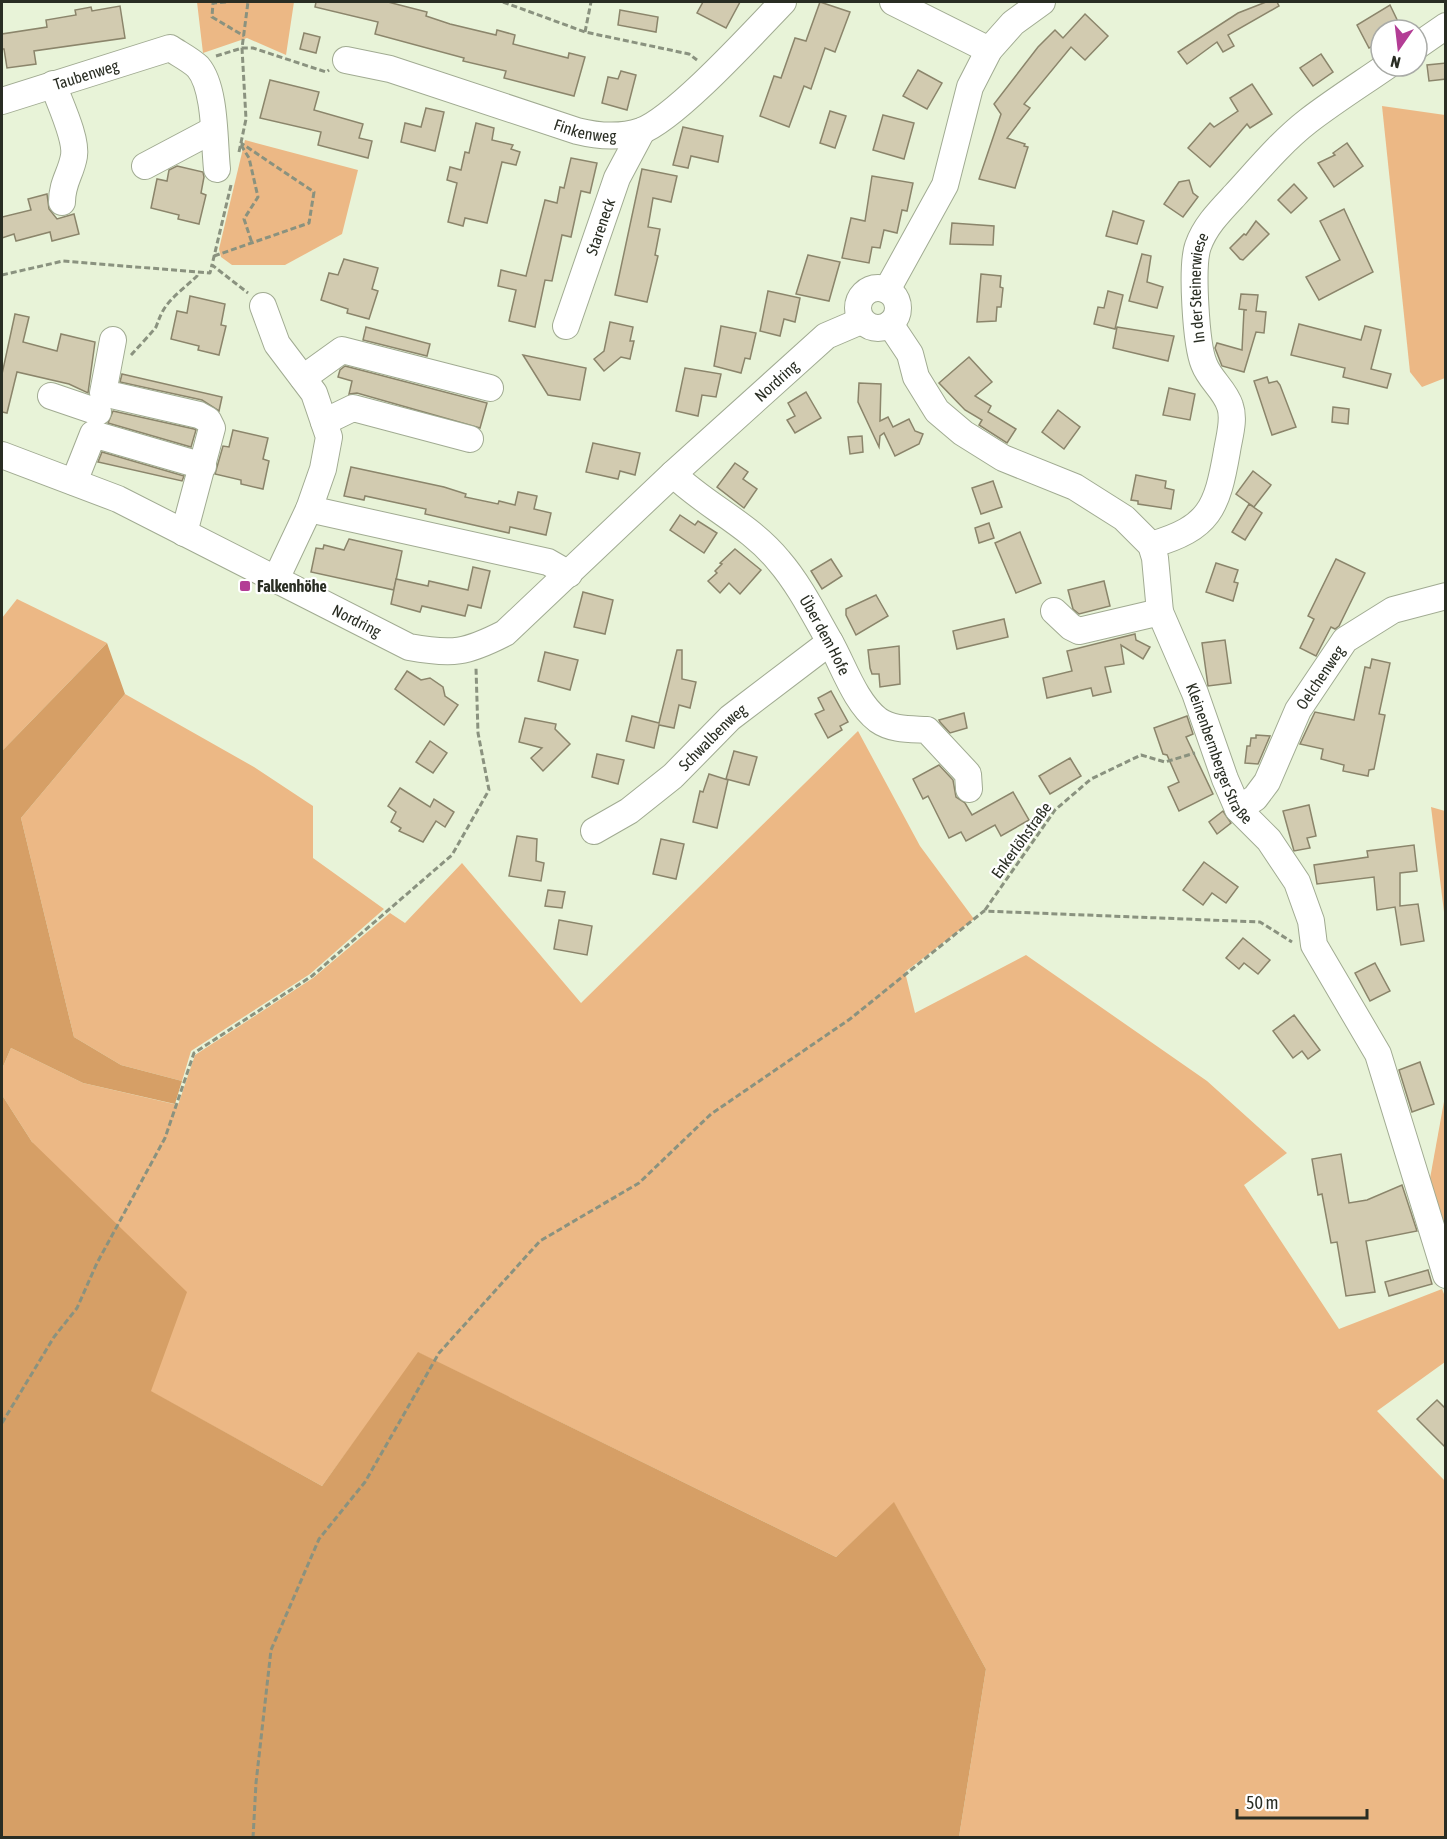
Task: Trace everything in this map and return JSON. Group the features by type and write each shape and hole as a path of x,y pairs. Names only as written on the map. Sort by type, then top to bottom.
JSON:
{"street":[{"name":"Finkenweg","path":"346,60 390,69 594,135 618,135 642,131 668,113 783,2"},
{"path":"887,290 945,185 970,87 989,50 1013,23 1042,2"},
{"path":"906,4 989,50"},
{"path":"1429,38 1446,26"},
{"name":"Taubenweg","path":"2,101 170,48 197,67 205,79 213,104 213,130"},
{"name":"In der Steinerwiese","path":"1151,545 1170,540 1206,517 1215,504 1228,445 1231,408 1226,397 1211,380 1199,345 1195,275 1197,249 1207,227 1249,179 1307,121 1370,78"},
{"path":"53,84 74,145 72,164 62,185 62,202"},
{"path":"145,166 213,130 218,169"},
{"name":"Stareneck","path":"566,326 617,178 642,131"},
{"path":"861,321 857,308 862,295 873,288 887,290 895,297 898,306 897,316 890,324 910,354 916,377 937,411 963,433 1004,458 1075,487 1124,518 1151,545"},
{"path":"263,306 277,344 314,393 329,436 323,469 309,509 276,579"},
{"name":"Nordring","path":"2,455 118,499 409,647 444,653 476,648 506,633 673,474 826,336 861,321 875,328 890,324"},
{"path":"74,482 100,404 113,340"},
{"path":"303,378 342,350 490,388"},
{"path":"51,396 208,420 212,428 183,533"},
{"path":"100,404 203,466"},
{"path":"324,422 353,408 470,439"},
{"name":"Über dem Hofe","path":"673,474 694,495 748,529 780,561 830,642 858,695 877,719 892,727 927,730 968,774 969,789"},
{"path":"309,509 548,562 569,574"},
{"name":"Kleinenbernberger Straße","path":"1151,545 1155,558 1160,612 1195,693 1238,809 1269,840 1297,882 1311,921 1314,945 1378,1054 1446,1275"},
{"name":"Oelchenweg","path":"1238,809 1255,798 1268,782 1298,710 1345,640 1393,610 1446,596"},
{"path":"1054,611 1079,632 1160,612"},
{"name":"Schwalbenweg","path":"594,831 628,811 673,776 730,718 830,642"}],"path":[{"path":"226,2 213,3 212,17 244,36"},
{"path":"503,2 585,32 689,54 714,71"},
{"path":"517,7 519,2"},
{"path":"585,32 591,2"},
{"path":"208,58 242,48 253,48 326,72 346,60"},
{"path":"214,256 252,243 309,223 314,192 241,143 249,158 258,197 244,219 252,243"},
{"path":"2,275 63,261 210,273 212,265"},
{"path":"100,404 137,351 140,342 156,328 159,315 168,303 197,276 198,272"},
{"path":"2,1423 54,1337 77,1308 97,1263 165,1138 194,1053 312,976 452,855 489,790 478,733 476,648"},
{"name":"Enkerlöhstraße","path":"254,1838 256,1783 271,1650 320,1539 365,1482 439,1353 540,1241 639,1184 711,1114 850,1019 984,911 1056,810 1091,778 1141,755 1165,762 1214,747"},
{"path":"984,911 1260,922 1297,945 1314,945"}],"shaded area":[{"path":"197,2 294,2 286,55 247,38 203,53"},
{"path":"1382,106 1445,115 1445,378 1422,387 1410,372"},
{"path":"245,140 358,170 342,234 285,265 232,265 221,257 219,249"},
{"path":"17,599 107,643 2,751 2,618"},
{"path":"107,643 125,694 21,818 74,1037 121,1065 182,1081 175,1104 83,1083 11,1048 2,1069 2,751"},
{"path":"125,694 254,767 313,806 313,858 384,909 310,974 191,1051 182,1081 121,1065 74,1037 21,818"},
{"path":"858,731 920,846 974,919 905,972 915,1013 1026,955 1207,1081 1287,1153 1244,1185 1339,1329 1442,1289 1446,1299 1445,1362 1377,1411 1445,1481 1445,1837 959,1837 986,1669 894,1503 836,1557 419,1353 322,1486 150,1391 32,1142 2,1095 2,1069 11,1048 83,1083 178,1105 195,1055 313,978 390,913 405,923 462,863 581,1003"},
{"path":"1431,807 1445,811 1445,920"},
{"path":"2,1095 32,1142 187,1292 151,1391 322,1486 418,1352 836,1557 894,1502 986,1669 959,1837 2,1837"},
{"path":"1445,1096 1445,1241 1429,1184"}],"building":[{"path":"316,2 388,2 427,12 426,16 450,24 496,35 497,30 515,35 513,44 568,58 569,53 585,57 574,96 504,78 506,71 463,61 464,58 375,34 378,22 315,7"},
{"path":"703,2 740,2 726,28 697,13"},
{"path":"820,2 850,12 835,52 825,48 811,89 804,86 789,127 760,116 774,76 781,78 795,38 806,41"},
{"path":"1266,2 1277,2 1279,6 1228,35 1234,46 1223,52 1217,42 1187,64 1178,52 1238,13"},
{"path":"1390,5 1396,18 1369,18 1369,48 1357,25"},
{"path":"120,6 125,38 34,51 36,64 7,68 4,49 2,49 2,34 47,27 46,20 76,15 75,10 91,7 92,11"},
{"path":"620,10 658,17 656,32 618,25"},
{"path":"1085,14 1108,36 1085,60 1071,47 1024,104 1030,108 1007,138 1028,147 1015,188 979,179 1001,114 994,104 1038,47 1055,30 1063,38"},
{"path":"304,33 320,37 316,53 300,49"},
{"path":"1321,54 1333,72 1313,86 1300,68"},
{"path":"1446,63 1446,79 1429,81 1429,65"},
{"path":"918,70 942,83 927,109 903,96"},
{"path":"621,71 636,75 627,110 602,103 608,77 618,79"},
{"path":"270,80 319,92 314,110 363,124 359,138 372,141 368,158 318,145 321,132 260,118"},
{"path":"1252,84 1272,114 1250,128 1247,124 1210,167 1188,148 1210,123 1214,127 1238,111 1230,98"},
{"path":"426,108 444,112 435,151 401,142 405,123 421,127"},
{"path":"830,111 846,116 835,148 820,143"},
{"path":"883,115 914,123 904,159 873,150"},
{"path":"476,123 494,128 492,140 513,145 511,149 520,152 516,165 502,162 487,223 465,218 463,226 448,222 457,183 447,180 450,167 461,170 465,152 469,153"},
{"path":"683,127 723,136 718,162 691,156 688,168 673,165"},
{"path":"1347,143 1363,166 1334,187 1318,163 1335,155 1333,153"},
{"path":"571,158 597,163 590,193 581,191 571,237 562,235 552,281 545,280 535,327 509,321 516,290 498,286 501,270 526,276 545,200 557,203 560,187 564,188"},
{"path":"177,166 203,172 201,193 206,195 199,224 178,219 179,215 151,208 157,179 167,181 169,170"},
{"path":"642,169 677,176 671,202 653,198 648,227 660,229 655,255 658,256 647,302 615,295"},
{"path":"872,176 913,183 907,211 902,210 897,233 884,230 880,248 872,247 869,263 842,258 851,218 865,221"},
{"path":"1189,180 1193,193 1198,197 1183,217 1164,204 1179,182"},
{"path":"1294,184 1307,198 1291,213 1278,200"},
{"path":"47,194 49,209 57,219 74,214 79,234 52,241 50,232 16,241 14,234 2,238 2,217 31,210 28,199"},
{"path":"1344,209 1373,272 1319,300 1306,277 1340,260 1320,221"},
{"path":"1113,211 1144,221 1137,244 1106,236"},
{"path":"1256,221 1269,234 1243,260 1240,259 1230,248 1244,234 1246,235"},
{"path":"952,223 994,226 993,245 950,244"},
{"path":"1142,254 1151,256 1147,282 1163,287 1157,308 1129,301"},
{"path":"808,255 840,262 829,301 796,294"},
{"path":"344,259 378,268 372,289 378,291 369,319 347,313 348,309 321,300 329,273 338,275"},
{"path":"981,274 1001,276 1000,287 1003,288 1001,307 997,307 996,321 977,322"},
{"path":"768,291 800,298 795,322 784,319 780,336 760,331"},
{"path":"1108,291 1123,295 1115,329 1094,324 1098,307 1104,308"},
{"path":"1241,294 1258,295 1256,311 1266,312 1264,333 1256,332 1244,372 1222,366 1215,348 1217,343 1242,350 1244,310 1247,310 1239,309"},
{"path":"190,296 225,304 221,325 226,326 219,355 198,350 199,346 171,339 177,311 187,313"},
{"path":"15,314 29,317 23,342 57,351 61,334 95,342 88,393 69,384 17,372 7,413 2,412 2,374"},
{"path":"610,322 633,327 630,341 634,341 630,359 621,357 604,371 594,359 604,351"},
{"path":"1299,324 1361,340 1365,326 1381,330 1371,369 1391,374 1387,388 1343,377 1345,368 1291,355"},
{"path":"721,326 756,333 750,359 745,358 741,373 714,366"},
{"path":"366,327 430,344 427,356 363,340"},
{"path":"1117,327 1174,336 1168,361 1113,348"},
{"path":"523,355 586,368 580,400 548,395"},
{"path":"969,357 992,382 975,396 991,406 988,412 1016,429 1007,443 979,425 982,420 965,410 939,383"},
{"path":"345,366 487,403 480,428 357,393 349,394 352,381 338,377 340,370"},
{"path":"685,368 721,374 716,397 702,395 698,416 676,411"},
{"path":"122,374 222,397 219,411 202,400 120,382"},
{"path":"1267,377 1269,383 1277,381 1280,385 1296,427 1272,435 1254,381"},
{"path":"859,383 881,384 880,421 888,417 893,427 909,419 915,431 923,434 919,444 895,456 884,433 880,436 879,447 858,402"},
{"path":"1169,388 1195,394 1190,420 1163,415"},
{"path":"806,392 821,418 795,433 787,420 795,416 788,403"},
{"path":"1333,407 1349,409 1348,424 1332,422"},
{"path":"1058,410 1080,427 1064,449 1042,432"},
{"path":"113,411 194,429 196,430 191,447 108,423"},
{"path":"233,430 268,438 263,459 269,461 263,489 241,484 241,480 215,474 223,446 229,447"},
{"path":"862,436 863,452 850,454 848,437"},
{"path":"593,443 640,453 635,475 620,471 618,479 586,472"},
{"path":"102,452 184,476 182,481 98,462"},
{"path":"735,463 748,472 743,479 757,489 744,508 717,487"},
{"path":"351,467 444,487 466,494 465,497 498,504 499,501 515,505 518,492 537,496 534,509 551,513 546,535 510,527 509,533 425,514 426,509 365,496 364,500 344,496"},
{"path":"1253,471 1271,485 1254,507 1236,494"},
{"path":"1136,475 1166,481 1165,488 1174,490 1171,509 1138,504 1138,501 1131,500"},
{"path":"993,481 1002,507 981,514 972,488"},
{"path":"1249,504 1262,513 1245,540 1232,532"},
{"path":"680,515 695,525 698,521 717,533 704,553 670,530"},
{"path":"989,523 994,538 979,543 975,528"},
{"path":"1020,532 1041,583 1016,593 995,543"},
{"path":"349,539 402,551 394,590 311,572 316,548 323,549 324,545 344,550"},
{"path":"735,549 761,570 740,594 729,583 720,593 708,581 717,573 715,571 722,564 720,563"},
{"path":"831,559 842,576 822,589 811,571"},
{"path":"1336,559 1365,573 1339,626 1335,629 1331,627 1316,656 1300,648 1314,619 1308,616"},
{"path":"1216,563 1238,570 1234,582 1238,583 1233,601 1206,592"},
{"path":"473,567 490,571 481,608 468,605 465,616 422,606 420,612 391,604 396,579 428,586 429,581 468,590"},
{"path":"1104,581 1110,606 1079,614 1073,609 1068,590"},
{"path":"583,592 613,600 605,634 574,627"},
{"path":"876,595 888,616 856,635 846,615 846,609"},
{"path":"1004,619 1008,637 957,649 953,631"},
{"path":"1135,634 1136,640 1150,647 1143,659 1121,645 1124,664 1105,667 1111,692 1093,696 1091,688 1047,698 1043,678 1072,671 1067,651"},
{"path":"1225,640 1231,683 1208,686 1202,643"},
{"path":"899,646 900,684 880,687 879,674 872,674 870,668 868,650"},
{"path":"677,650 682,650 682,679 696,682 690,708 679,705 674,728 659,725 654,748 626,741 632,716 659,723"},
{"path":"545,652 578,660 570,690 538,681"},
{"path":"1372,659 1390,663 1379,714 1385,715 1374,769 1369,770 1368,776 1343,771 1344,765 1321,759 1323,749 1300,744 1315,712 1354,720 1365,667 1370,668"},
{"path":"407,671 421,680 430,678 443,687 445,696 458,705 444,725 395,689"},
{"path":"831,691 848,722 840,726 842,730 828,738 815,714 824,710 818,698"},
{"path":"964,713 967,728 950,733 939,720"},
{"path":"1187,716 1193,734 1186,737 1213,794 1179,811 1168,787 1179,782 1167,755 1163,754 1154,728"},
{"path":"525,718 556,724 555,729 570,744 543,771 531,758 542,748 519,742"},
{"path":"1256,735 1270,736 1258,764 1245,763 1247,746 1250,746 1251,738 1256,738"},
{"path":"430,741 447,753 433,773 416,762"},
{"path":"734,751 757,757 749,785 726,779"},
{"path":"597,754 624,760 618,784 592,777"},
{"path":"1070,758 1081,776 1050,794 1039,776"},
{"path":"939,765 953,780 956,797 965,803 972,815 1013,792 1029,820 1001,836 995,825 966,841 961,832 949,838 928,796 923,799 913,779"},
{"path":"709,774 728,780 717,828 693,822 700,791 703,792"},
{"path":"400,788 430,807 434,799 454,812 445,827 436,821 423,842 399,831 401,828 391,822 396,812 388,806"},
{"path":"1309,805 1316,836 1307,838 1310,848 1294,851 1283,811"},
{"path":"1223,811 1231,823 1217,834 1209,822"},
{"path":"517,836 537,839 536,861 544,863 541,881 509,876"},
{"path":"661,839 684,844 676,879 653,874"},
{"path":"1414,845 1417,871 1400,873 1400,906 1418,904 1424,941 1401,945 1395,907 1377,910 1374,877 1317,884 1314,865 1368,857 1367,851"},
{"path":"1204,862 1238,887 1226,903 1212,893 1203,905 1183,890"},
{"path":"548,890 565,892 562,908 545,906"},
{"path":"559,920 592,926 587,955 554,949"},
{"path":"1243,938 1270,960 1258,974 1244,963 1239,969 1226,958"},
{"path":"1375,963 1390,991 1370,1001 1355,973"},
{"path":"1294,1015 1320,1050 1308,1059 1302,1051 1293,1058 1273,1031"},
{"path":"1420,1062 1434,1104 1412,1112 1399,1070"},
{"path":"1341,1154 1349,1203 1367,1200 1402,1185 1417,1231 1366,1241 1375,1292 1346,1296 1337,1242 1331,1243 1322,1194 1318,1195 1312,1159"},
{"path":"1428,1270 1432,1284 1389,1296 1385,1282"},
{"path":"1437,1400 1446,1409 1446,1448 1417,1419"}],"place":[{"name":"Falkenhöhe","path":"245,586"}]}
